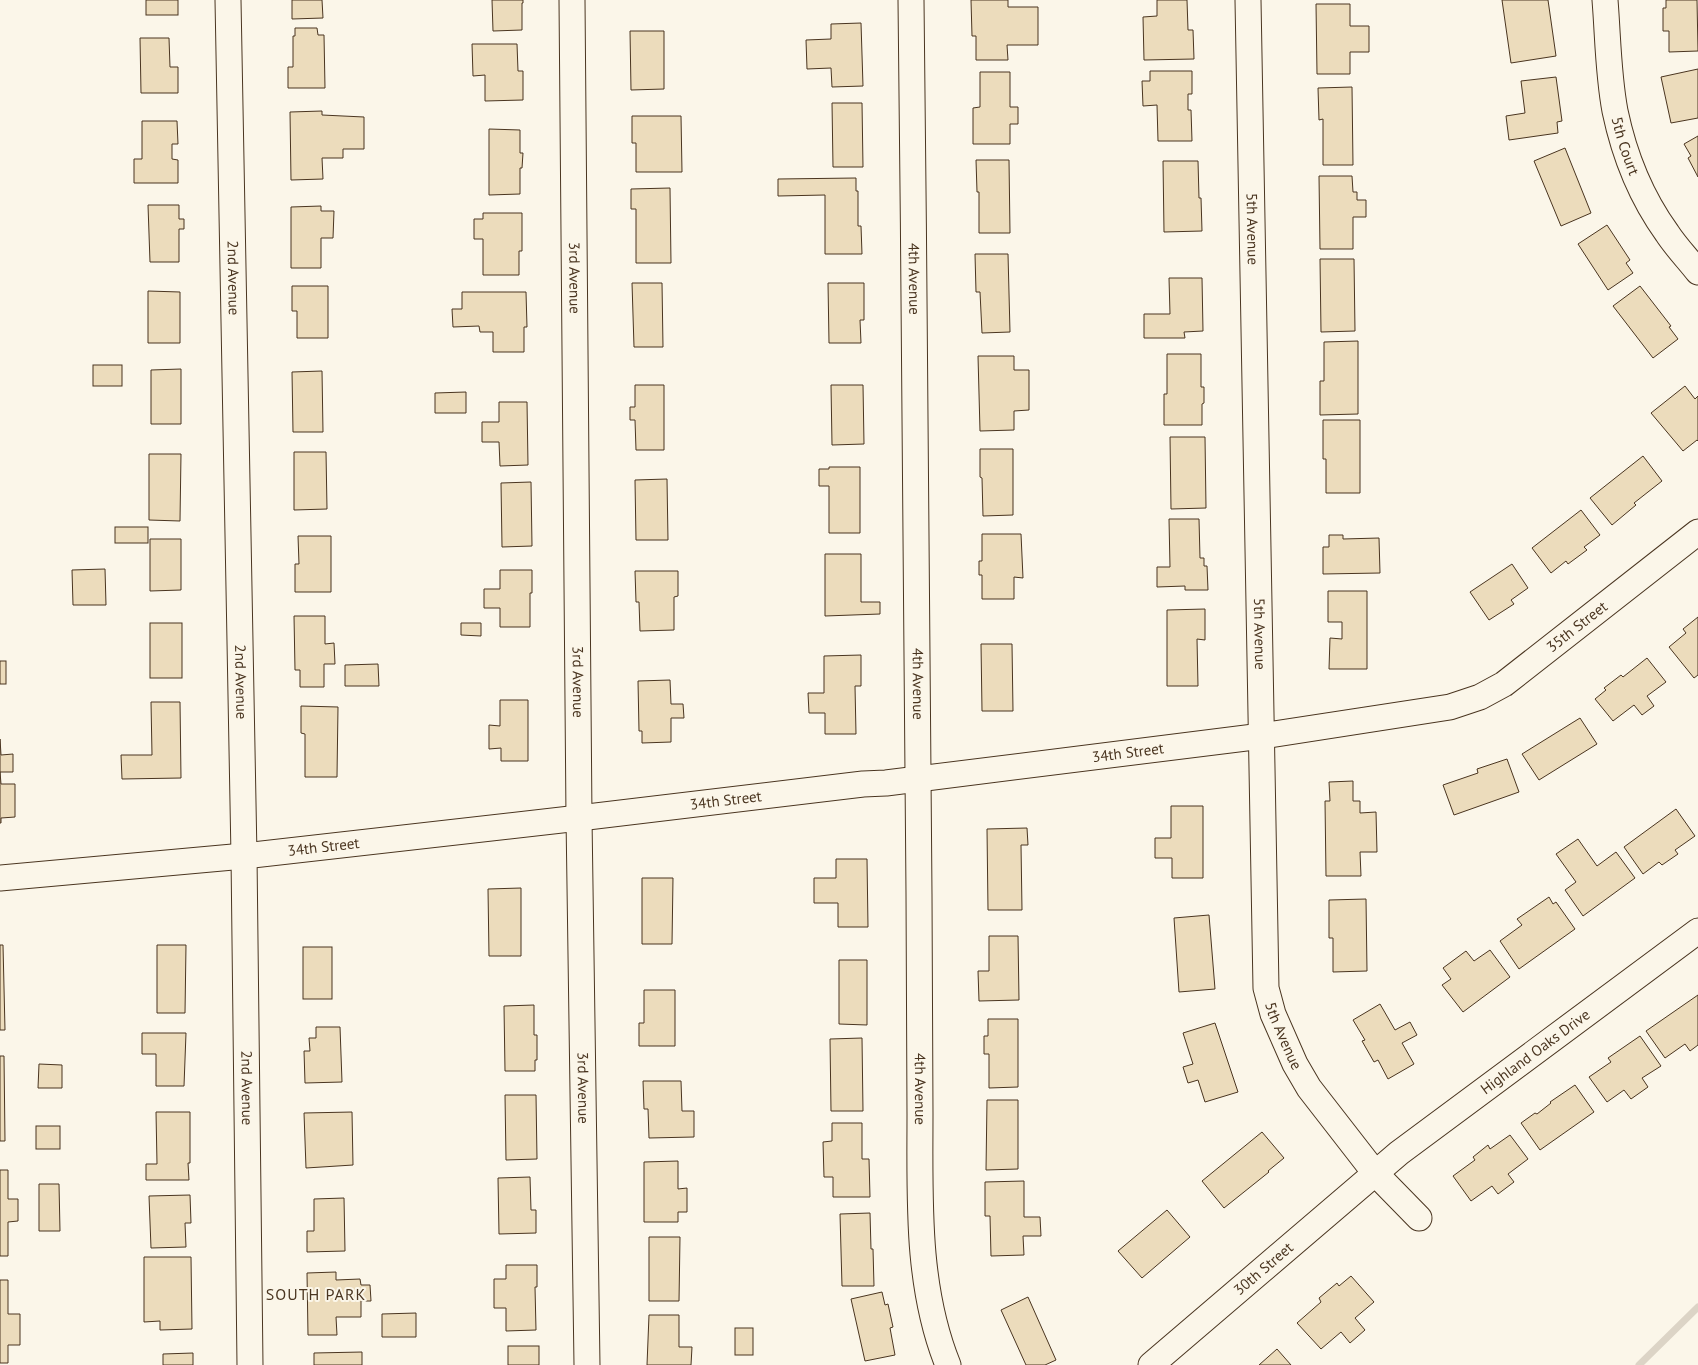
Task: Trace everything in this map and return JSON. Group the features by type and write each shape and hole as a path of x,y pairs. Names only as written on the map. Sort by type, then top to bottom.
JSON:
{"street":[{"name":"2nd Avenue","path":"228,0 244,856 250,1365"},
{"name":"3rd Avenue","path":"572,0 579,818 587,1365"},
{"name":"4th Avenue","path":"911,0 919,778 920,1179 924,1260 932,1315 939,1342 948,1365"},
{"name":"5th Avenue","path":"1248,0 1266,988 1274,1014 1295,1064 1309,1088 1375,1173 1419,1218"},
{"name":"5th Court","path":"1605,0 1608,54 1620,135 1639,185 1666,233 1698,272"},
{"name":"35th Street","path":"1450,707 1480,698 1504,684 1698,532"},
{"name":"34th Street","path":"0,878 244,856 919,778 1262,736 1450,707"},
{"name":"Highland Oaks Drive","path":"1375,1173 1399,1153 1698,931"},
{"name":"30th Street","path":"1151,1365 1375,1173"}],"building":[{"path":"146,0 178,0 178,15 146,15"},
{"path":"292,0 322,0 323,18 292,19"},
{"path":"492,0 523,0 522,30 493,31"},
{"path":"971,0 1008,0 1008,7 1038,7 1038,45 1007,45 1008,60 976,60 976,36 972,36"},
{"path":"1157,0 1187,0 1188,30 1193,30 1194,59 1144,60 1143,17 1157,16"},
{"path":"1502,0 1548,0 1556,56 1511,63"},
{"path":"1666,0 1697,0 1698,51 1669,52 1669,31 1663,31 1663,8 1666,8"},
{"path":"1316,4 1350,4 1350,26 1369,26 1369,52 1350,52 1350,74 1317,74"},
{"path":"861,23 863,86 832,87 831,68 807,69 806,40 831,39 831,24"},
{"path":"295,28 317,28 318,35 324,35 325,88 288,88 288,67 293,67 293,36 295,36"},
{"path":"630,31 664,31 664,89 631,90"},
{"path":"140,38 169,38 170,67 178,67 178,93 141,93"},
{"path":"472,44 517,44 518,71 523,71 523,100 485,101 485,75 473,76"},
{"path":"1698,69 1698,118 1671,123 1661,77"},
{"path":"1150,71 1192,71 1192,94 1188,94 1188,110 1191,110 1192,141 1158,141 1157,105 1143,106 1142,81 1150,81"},
{"path":"980,72 1010,72 1010,107 1018,107 1018,124 1010,124 1010,144 973,144 973,108 980,107"},
{"path":"1556,77 1562,121 1557,122 1558,133 1509,140 1506,116 1525,113 1521,81"},
{"path":"1352,87 1353,165 1323,165 1323,119 1319,120 1318,88"},
{"path":"832,103 862,103 863,167 833,167"},
{"path":"322,111 322,115 364,117 364,149 343,149 343,158 322,158 323,179 291,180 290,112"},
{"path":"632,116 681,116 682,172 636,172 636,143 632,143"},
{"path":"142,121 177,121 178,144 172,144 172,159 178,160 178,183 134,183 134,159 142,159"},
{"path":"489,129 520,130 520,153 523,153 522,168 520,168 520,194 489,195"},
{"path":"1698,136 1698,177 1688,158 1691,156 1684,144"},
{"path":"1565,148 1591,213 1561,226 1534,161"},
{"path":"976,160 1009,160 1010,233 979,233 979,192 977,192"},
{"path":"1163,161 1198,161 1202,231 1164,232"},
{"path":"1319,176 1352,176 1353,192 1357,192 1357,200 1366,200 1366,217 1353,217 1353,249 1320,249"},
{"path":"856,178 858,226 861,226 862,254 825,254 825,195 778,196 778,179"},
{"path":"670,188 671,263 636,263 636,209 631,209 631,189"},
{"path":"148,205 179,205 179,219 184,219 184,229 179,229 179,262 150,262"},
{"path":"321,206 321,211 334,211 333,238 321,238 321,268 291,268 291,207"},
{"path":"483,213 522,213 522,251 519,251 519,275 483,275 483,239 474,239 474,219 483,219"},
{"path":"1607,225 1630,260 1626,263 1633,273 1608,290 1578,244"},
{"path":"975,254 1008,254 1010,332 982,333 980,292 976,292"},
{"path":"1320,259 1354,259 1355,331 1321,332"},
{"path":"1169,278 1202,278 1203,331 1184,332 1185,338 1144,338 1144,314 1170,314"},
{"path":"632,283 662,283 663,347 634,347"},
{"path":"828,283 864,283 864,320 860,320 861,343 829,343"},
{"path":"292,286 328,286 328,338 297,338 297,311 292,311"},
{"path":"1640,286 1671,326 1669,327 1678,339 1653,358 1613,306"},
{"path":"148,291 180,292 180,343 148,343"},
{"path":"462,292 526,292 527,327 524,327 524,352 493,352 493,332 480,332 479,326 453,327 452,309 462,309"},
{"path":"1358,341 1358,414 1320,415 1320,381 1324,381 1324,342"},
{"path":"1167,354 1201,354 1201,387 1204,387 1202,425 1164,425 1164,394 1167,394"},
{"path":"978,356 1014,356 1014,370 1029,370 1029,410 1014,411 1014,430 980,431"},
{"path":"93,365 122,365 122,386 93,386"},
{"path":"181,369 181,424 151,424 151,370"},
{"path":"322,371 323,432 293,432 292,372"},
{"path":"635,385 664,385 664,450 636,450 635,420 630,420 630,407 635,407"},
{"path":"831,385 863,385 864,444 832,445"},
{"path":"1685,386 1695,399 1698,396 1698,441 1683,451 1651,413"},
{"path":"466,392 466,413 435,413 435,393"},
{"path":"499,402 527,402 528,465 500,466 499,442 482,442 482,422 499,422"},
{"path":"1323,420 1360,420 1360,493 1326,493 1326,459 1323,459"},
{"path":"1170,437 1205,437 1206,508 1171,509"},
{"path":"980,449 1013,449 1013,515 983,516"},
{"path":"294,452 326,452 327,509 294,510"},
{"path":"149,454 181,454 180,521 149,520"},
{"path":"1643,456 1662,481 1634,503 1636,505 1612,525 1590,498"},
{"path":"829,467 860,467 860,533 829,533 829,486 819,486 819,469 829,469"},
{"path":"667,479 668,540 636,540 635,480"},
{"path":"531,482 532,546 502,547 501,483"},
{"path":"1581,510 1600,535 1584,547 1587,550 1568,564 1566,561 1551,573 1532,548"},
{"path":"1169,519 1199,519 1200,558 1204,558 1204,566 1207,566 1208,590 1185,590 1185,586 1157,587 1157,567 1170,567"},
{"path":"115,527 148,527 148,543 115,543"},
{"path":"982,534 1021,534 1023,578 1014,577 1014,599 982,599 982,575 979,575 979,561 982,561"},
{"path":"1329,535 1343,535 1343,539 1379,538 1380,573 1323,574 1323,547 1329,547"},
{"path":"298,536 331,536 331,592 295,592 295,564 299,564"},
{"path":"150,539 181,539 181,590 150,591"},
{"path":"825,554 861,554 861,602 880,602 880,614 825,616"},
{"path":"1512,564 1528,588 1511,600 1514,604 1489,620 1470,592"},
{"path":"105,569 106,605 73,605 72,570"},
{"path":"500,570 532,570 530,627 500,627 500,608 484,608 484,589 500,589"},
{"path":"635,571 678,571 678,596 674,597 674,630 640,631 639,602 636,602"},
{"path":"1328,591 1367,591 1367,669 1329,669 1330,638 1342,639 1342,622 1328,622"},
{"path":"1205,609 1205,640 1197,639 1198,686 1167,686 1167,610"},
{"path":"294,616 325,616 325,644 334,643 335,664 324,664 324,687 300,687 300,670 295,670"},
{"path":"1698,617 1698,675 1694,678 1669,647 1686,633 1683,629"},
{"path":"150,623 182,623 182,678 150,678"},
{"path":"461,623 481,623 481,636 461,635"},
{"path":"981,644 1012,644 1013,711 982,711"},
{"path":"861,655 861,686 855,686 856,734 825,734 825,713 809,713 808,693 824,693 824,656"},
{"path":"1647,658 1666,682 1647,696 1654,706 1642,715 1634,705 1613,721 1595,699 1606,690 1604,688 1621,675 1623,677"},
{"path":"0,661 6,661 6,684 0,684"},
{"path":"378,664 379,686 345,686 345,665"},
{"path":"670,680 671,704 683,704 684,718 671,718 671,742 642,743 642,731 639,731 638,681"},
{"path":"500,700 528,700 528,761 501,761 501,748 489,749 489,725 500,726"},
{"path":"151,702 180,702 181,778 122,779 121,755 152,755"},
{"path":"301,706 338,707 337,777 305,777 305,734 301,733"},
{"path":"1580,718 1597,744 1539,780 1522,754"},
{"path":"0,739 1,755 13,754 13,772 0,772"},
{"path":"1507,759 1519,792 1454,815 1443,785 1478,773 1477,769"},
{"path":"0,772 1,784 15,784 15,817 1,818 1,823 0,823"},
{"path":"1353,781 1353,801 1360,801 1360,813 1376,812 1377,852 1360,852 1361,876 1326,876 1325,801 1330,801 1329,782"},
{"path":"1171,806 1203,806 1203,878 1172,878 1172,858 1155,858 1155,838 1171,838"},
{"path":"1676,809 1695,836 1675,850 1678,854 1662,865 1659,862 1643,874 1624,847"},
{"path":"1027,828 1028,845 1021,845 1022,910 988,910 987,829"},
{"path":"1578,839 1597,866 1616,852 1635,878 1583,916 1565,890 1576,882 1556,854"},
{"path":"836,859 867,859 868,927 838,927 838,903 814,903 814,878 836,878"},
{"path":"642,878 673,878 672,944 642,944"},
{"path":"521,888 521,956 489,956 488,889"},
{"path":"1549,897 1553,904 1556,902 1575,929 1519,969 1500,941 1522,925 1517,919"},
{"path":"1366,899 1367,971 1333,972 1333,938 1329,938 1329,900"},
{"path":"1209,915 1215,989 1179,992 1174,918"},
{"path":"989,936 1018,936 1019,1000 979,1001 978,971 989,971"},
{"path":"0,945 3,945 5,1030 0,1030"},
{"path":"157,945 186,945 185,1013 157,1013"},
{"path":"303,947 332,947 332,999 303,999"},
{"path":"1490,950 1510,977 1463,1012 1442,985 1451,979 1443,968 1466,951 1474,961"},
{"path":"839,960 867,960 867,1025 839,1024"},
{"path":"644,990 675,990 675,1046 639,1046 639,1023 644,1023"},
{"path":"1698,995 1698,1045 1690,1051 1685,1044 1665,1058 1646,1031"},
{"path":"1380,1004 1395,1030 1410,1022 1417,1035 1402,1043 1414,1064 1388,1079 1378,1060 1374,1062 1362,1041 1365,1040 1353,1020"},
{"path":"534,1005 534,1035 537,1035 535,1071 505,1071 504,1006"},
{"path":"988,1019 1018,1019 1018,1087 989,1088 989,1054 984,1054 984,1036 988,1036"},
{"path":"1215,1023 1238,1092 1205,1102 1198,1080 1188,1083 1183,1067 1193,1064 1183,1033"},
{"path":"316,1027 340,1027 342,1082 305,1083 304,1051 310,1051 309,1038 316,1038"},
{"path":"142,1033 186,1033 184,1086 156,1086 156,1054 142,1054"},
{"path":"1640,1036 1661,1066 1642,1078 1648,1087 1631,1099 1624,1090 1607,1102 1589,1077 1611,1062 1608,1058"},
{"path":"862,1038 863,1111 831,1111 830,1039"},
{"path":"0,1056 4,1056 5,1141 0,1141"},
{"path":"39,1064 62,1065 62,1088 38,1088"},
{"path":"643,1081 681,1081 682,1111 694,1111 694,1137 649,1138 648,1109 644,1109"},
{"path":"1575,1085 1594,1112 1540,1150 1521,1123 1535,1113 1537,1114 1550,1102"},
{"path":"505,1095 536,1095 537,1159 506,1160"},
{"path":"987,1100 1018,1100 1018,1169 986,1170"},
{"path":"156,1112 190,1112 189,1180 146,1180 146,1164 157,1164"},
{"path":"352,1112 353,1165 306,1168 304,1113"},
{"path":"832,1123 862,1123 862,1159 869,1159 870,1197 833,1197 833,1177 824,1177 823,1142 832,1141"},
{"path":"36,1126 60,1126 60,1149 36,1149"},
{"path":"1262,1132 1284,1158 1224,1208 1202,1181"},
{"path":"1510,1135 1528,1159 1508,1174 1514,1182 1498,1194 1492,1186 1471,1201 1453,1176 1475,1160 1473,1157 1488,1145 1490,1149"},
{"path":"678,1161 678,1189 687,1188 687,1212 678,1212 678,1222 644,1222 644,1162"},
{"path":"0,1170 8,1170 8,1199 18,1199 18,1221 8,1222 8,1256 0,1256"},
{"path":"530,1177 531,1210 536,1210 536,1233 499,1234 498,1178"},
{"path":"1024,1181 1024,1217 1040,1217 1041,1236 1023,1236 1024,1255 991,1256 990,1216 985,1216 985,1182"},
{"path":"39,1184 59,1184 60,1231 39,1231"},
{"path":"190,1195 191,1223 185,1223 186,1247 151,1248 149,1196"},
{"path":"344,1198 345,1251 307,1252 307,1231 314,1231 314,1199"},
{"path":"1167,1210 1190,1237 1142,1278 1118,1251"},
{"path":"870,1213 874,1286 842,1286 840,1214"},
{"path":"649,1237 680,1237 679,1301 649,1301"},
{"path":"144,1257 191,1257 192,1329 160,1330 160,1321 144,1322"},
{"path":"506,1265 537,1265 537,1287 535,1287 536,1330 506,1331 506,1308 494,1308 494,1279 506,1279"},
{"path":"336,1272 336,1280 360,1279 361,1285 370,1285 371,1301 361,1301 361,1317 336,1317 337,1335 308,1335 307,1273"},
{"path":"1351,1276 1374,1302 1355,1318 1365,1330 1350,1343 1341,1332 1321,1349 1297,1323 1321,1302 1319,1298 1337,1283 1339,1286"},
{"path":"0,1280 8,1280 8,1314 20,1314 20,1345 8,1345 8,1363 0,1363"},
{"path":"882,1292 885,1305 888,1304 893,1327 890,1328 895,1355 865,1361 851,1299"},
{"path":"1028,1297 1056,1360 1045,1365 1026,1365 1001,1310"},
{"path":"416,1313 416,1337 382,1337 382,1314"},
{"path":"649,1315 679,1315 679,1347 692,1347 691,1365 647,1365"},
{"path":"735,1328 753,1328 753,1355 735,1355"},
{"path":"508,1346 539,1346 539,1365 508,1365"},
{"path":"1277,1349 1291,1365 1259,1365"},
{"path":"362,1352 362,1365 314,1365 314,1353"},
{"path":"193,1353 193,1365 163,1365 163,1354"}],"waterway":[{"path":"1639,1365 1698,1307"}],"district":[{"name":"SOUTH PARK","path":"316,1294"}]}
